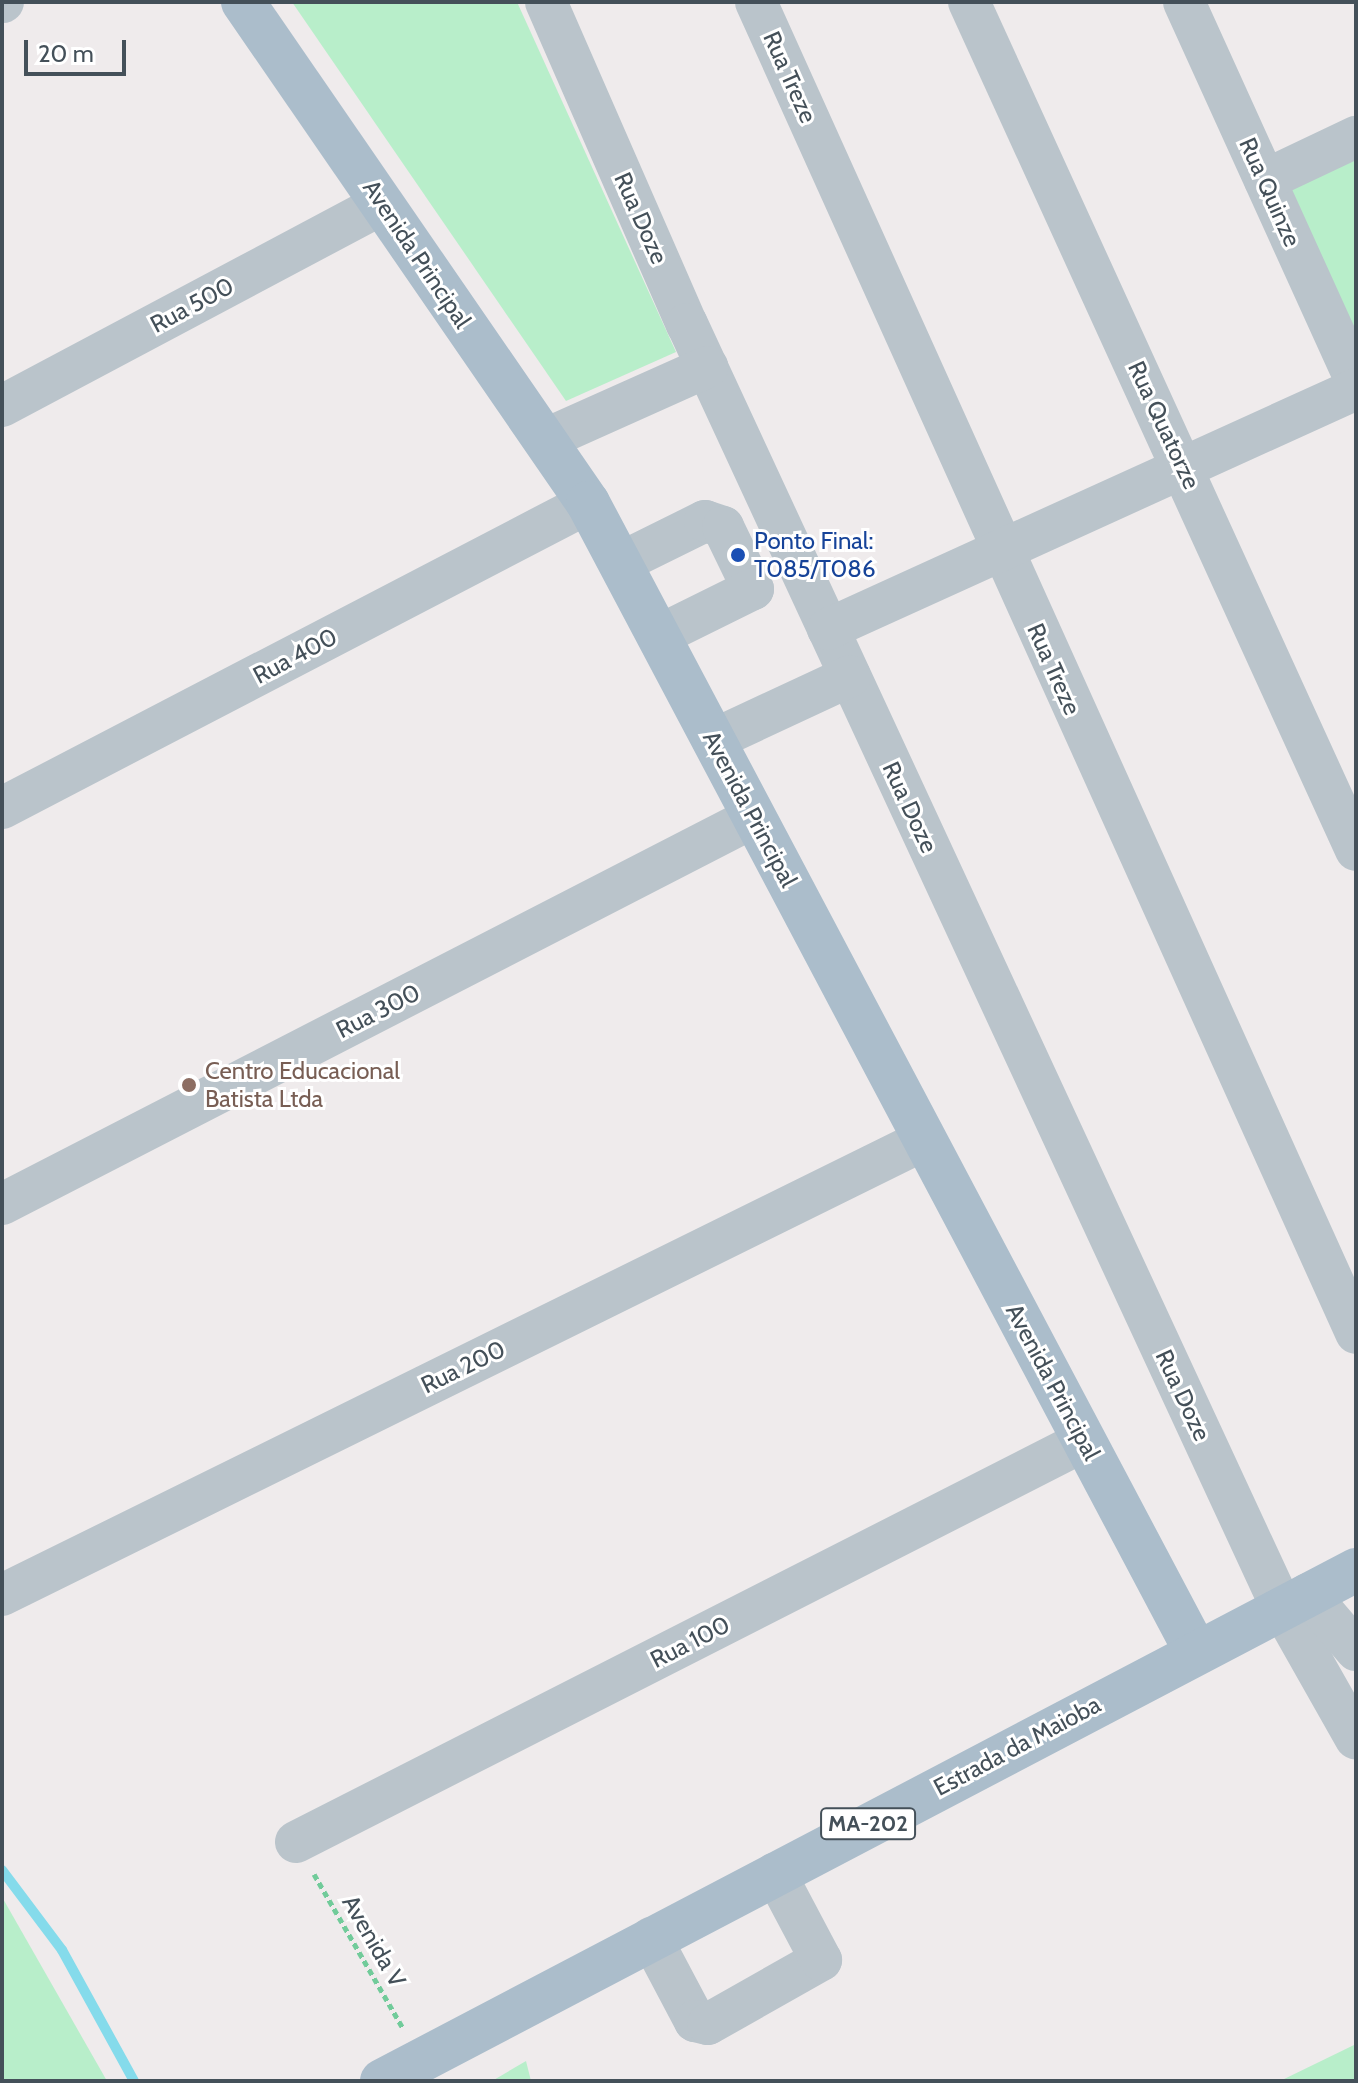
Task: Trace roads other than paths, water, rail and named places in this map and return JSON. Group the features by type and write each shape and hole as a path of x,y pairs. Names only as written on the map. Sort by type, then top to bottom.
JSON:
{"main road":[{"name":"Avenida Principal","path":"243,2 588,503 1196,1652"},
{"name":"Estrada da Maioba","path":"382,2081 1356,1570"}],"street":[{"name":"Rua Doze","path":"546,2 707,367 850,676 1295,1601"},
{"name":"Rua Treze","path":"756,2 1000,551 1356,1333"},
{"name":"Rua Quatorze","path":"969,2 1356,850"},
{"name":"Rua Quinze","path":"1184,2 1356,381"},
{"path":"1265,180 1356,137"},
{"name":"Rua 500","path":"2,406 382,204"},
{"path":"544,440 707,367"},
{"path":"828,629 1356,389"},
{"name":"Rua 400","path":"2,808 588,503"},
{"path":"620,563 705,521 723,527 753,589 658,636"},
{"path":"713,740 850,676"},
{"name":"Rua 300","path":"2,1204 754,817"},
{"name":"Rua 200","path":"2,1595 924,1140"},
{"name":"Rua 100","path":"296,1842 1084,1441"},
{"path":"1295,1601 1356,1650"},
{"path":"1295,1601 1356,1739"},
{"path":"651,1938 695,2021 708,2024 821,1960 775,1873"}],"waterway":[{"path":"2,1870 62,1950 134,2081"}],"place":[{"name":"Ponto Final: T085/T086","path":"738,555"},
{"name":"Centro Educacional Batista Ltda","path":"189,1085"}]}
